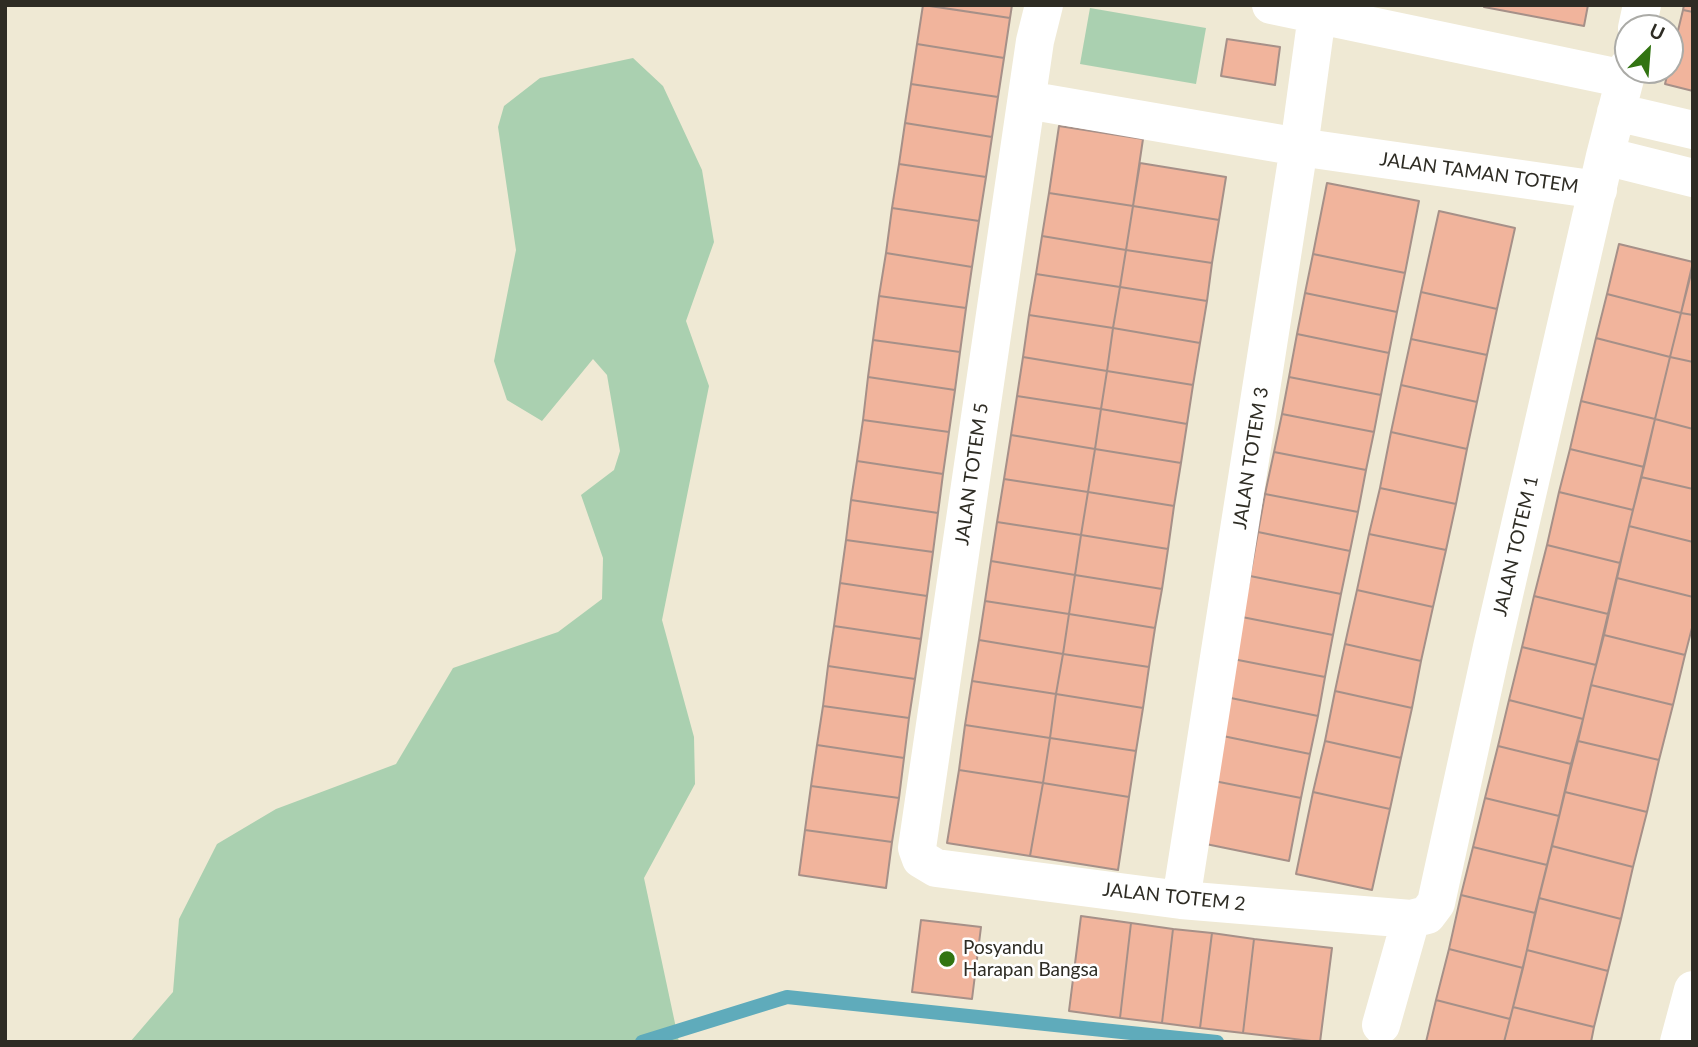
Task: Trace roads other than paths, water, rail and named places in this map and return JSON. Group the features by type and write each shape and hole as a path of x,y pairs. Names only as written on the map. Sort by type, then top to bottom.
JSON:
{"street":[{"path":"1027,100 1035,41 1044,5"},
{"path":"1271,5 1623,86 1693,130"},
{"name":"JALAN TOTEM 3","path":"1181,900 1299,147 1317,15"},
{"path":"1602,173 1623,86"},
{"name":"JALAN TAMAN TOTEM","path":"1027,100 1299,147 1602,173 1693,178"},
{"name":"JALAN TOTEM 5","path":"917,848 1027,100"},
{"name":"JALAN TOTEM 1","path":"1381,1025 1424,911 1495,634 1602,173"},
{"name":"JALAN TOTEM 2","path":"917,848 920,859 936,868 1181,900 1424,911"},
{"path":"1679,1042 1693,990"}],"waterway":[{"path":"642,1042 787,997 1217,1042"}],"place":[{"name":"Posyandu Harapan Bangsa","path":"947,959"}]}
